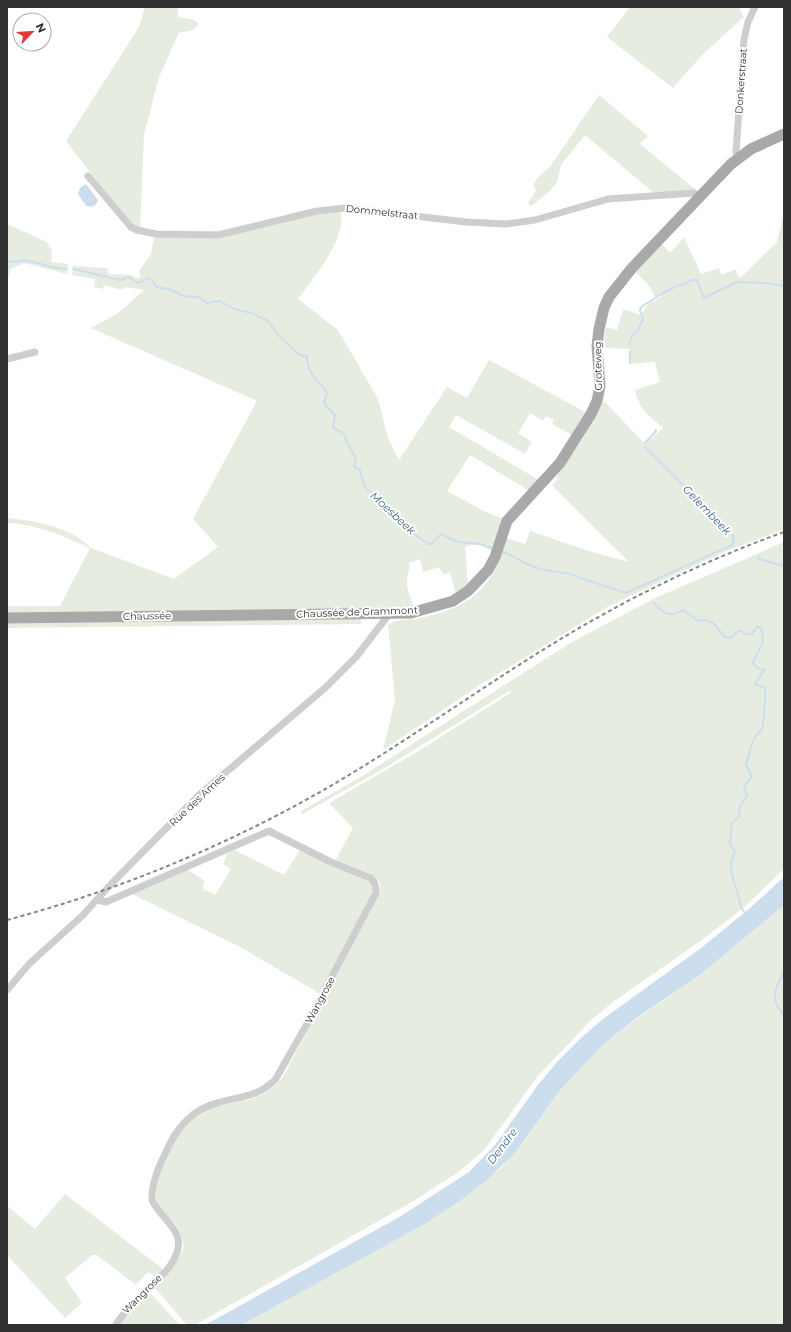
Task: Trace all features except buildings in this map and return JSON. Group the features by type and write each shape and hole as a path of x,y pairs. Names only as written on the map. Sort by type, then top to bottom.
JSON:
{"main road":[{"name":"Groteweg","path":"497,550 507,522 515,511 560,463 591,414 597,401 600,386 597,346 604,308 609,297 632,268 738,157 768,140 784,134"},
{"name":"Chaussée de Grammont","path":"286,614 390,613 423,610 446,604 457,598 479,581 488,570 497,550"},
{"name":"Chaussée","path":"7,618 286,614"}],"street":[{"name":"Donkerstraat","path":"738,157 736,152 744,39 748,22 755,7"},
{"name":"Dommelstraat","path":"88,176 131,227 137,230 156,234 186,236 225,234 317,211 336,208 466,222 506,224 531,221 608,199 694,193 699,197"},
{"path":"7,359 36,352"},
{"name":"Rue des Ames","path":"7,990 29,964 97,900 198,796 282,727 325,688 356,657 390,613"},
{"name":"Wangrose","path":"97,900 106,902 269,831 333,863 371,878 375,882 376,888 376,893 330,981 275,1080 264,1090 253,1095 218,1102 199,1110 183,1123 170,1142 154,1180 152,1200 177,1236 178,1250 167,1268 151,1288 120,1317 116,1325"}],"shaded area":[{"path":"145,7 178,7 178,17 194,20 199,24 193,30 179,33 159,77 144,135 140,228 133,225 124,216 66,141 139,27"},
{"path":"630,7 739,7 744,17 704,53 673,88 607,37"},
{"path":"599,95 648,136 640,144 696,190 655,194 585,135 561,165 557,182 550,191 531,206 528,203 536,190 533,185 542,173 549,168"},
{"path":"340,210 341,220 335,244 298,299 338,330 378,399 388,438 399,460 447,387 467,398 489,360 587,413 573,436 552,424 554,420 546,416 543,421 530,413 518,433 532,442 525,454 456,415 449,427 539,480 528,490 470,455 447,491 484,511 504,519 492,550 477,545 465,547 468,585 456,594 450,572 444,575 439,567 423,572 420,559 409,563 407,585 413,608 7,613 7,606 60,606 90,548 39,528 7,523 7,518 41,523 63,530 74,535 91,548 174,579 218,547 193,519 257,401 91,328 117,314 144,290 125,287 122,290 104,285 103,289 94,287 95,279 72,275 73,266 107,268 109,274 131,275 136,278 141,277 139,271 151,254 154,236 247,229"},
{"path":"783,217 784,529 724,552 609,606 483,683 383,750 395,700 388,625 400,620 415,619 438,614 466,601 487,583 495,570 506,538 525,544 530,531 592,552 629,562 552,485 558,479 556,477 582,440 604,401 645,444 663,428 642,408 635,390 660,382 655,362 629,364 630,349 604,348 605,327 617,330 623,309 641,315 648,304 662,296 660,294 655,297 650,287 635,271 662,244 670,253 684,237 701,274 719,268 721,275 736,269 738,277 741,277 777,242"},
{"path":"7,224 47,242 52,251 51,262 68,264 67,274 24,263 10,269 7,285"},
{"path":"784,542 784,869 742,909 699,942 613,1002 590,1021 537,1077 484,1150 457,1173 412,1202 195,1325 187,1325 155,1288 170,1271 184,1248 178,1228 162,1210 156,1199 157,1182 169,1151 180,1133 194,1118 212,1108 256,1097 269,1090 283,1077 379,895 380,884 375,877 371,874 335,861 353,828 329,803 417,752 510,693 511,690 380,771 302,814 301,811 359,778 572,642 653,599"},
{"path":"361,618 361,624 7,628 7,623"},
{"path":"235,850 284,875 300,850 370,879 373,888 372,894 322,995 240,947 132,894 188,870 205,881 202,888 215,895 231,869 223,864 228,853"},
{"path":"784,905 784,1325 242,1325 342,1269 499,1170 522,1144 561,1089 604,1044 701,974"},
{"path":"65,1194 163,1269 157,1278 148,1272 136,1285 97,1255 92,1255 65,1278 82,1303 65,1318 7,1255 7,1206 35,1229"},
{"path":"151,1294 180,1325 118,1325 148,1295"}],"water":[{"path":"86,184 98,200 94,206 86,206 78,194 80,188"},
{"name":"Dendre","path":"784,877 784,905 701,974 638,1017 604,1044 561,1089 515,1153 488,1179 461,1200 426,1223 242,1325 205,1325 401,1216 469,1172 495,1145 538,1085 558,1061 582,1037 603,1019 701,948 748,910"}],"waterway":[{"name":"Moesbeek","path":"7,258 8,261 11,262 30,261 67,269"},
{"path":"73,269 120,280 129,277 138,283 149,278"},
{"name":"Moesbeek","path":"152,279 156,287 172,290 183,296 198,297 207,303 220,301 234,309 252,313 268,321 280,337 300,355 307,357 311,373 327,393 324,403 335,415 333,428 343,434 356,458 354,466 360,470 364,486 399,518 402,525 428,544 431,544 441,534 458,542 480,544 491,548"},
{"name":"Gelembeek","path":"678,286 693,280 697,280 704,298 737,282 767,283 784,286"},
{"name":"Gelembeek","path":"637,332 643,319 640,310 641,307 675,287"},
{"name":"Gelembeek","path":"629,344 635,333"},
{"name":"Gelembeek","path":"630,351 630,362"},
{"name":"Gelembeek","path":"645,443 656,431 655,430"},
{"name":"Gelembeek","path":"503,552 539,569 573,575 626,593 732,545 734,538 731,533 645,447"},
{"path":"759,557 759,559 784,566"},
{"name":"Moesbeek","path":"654,603 667,614 674,614 683,610 699,621 705,620 713,623 725,637 731,638 739,630 746,634 752,634 757,627 760,627 762,633 762,643 753,663 756,667 764,670 755,684 765,688 763,725 762,730 753,741 746,764 752,777 744,786 747,796 740,806 739,817 732,823 730,844 735,852 731,868 732,874 740,905 746,914"},
{"path":"784,972 775,994 776,1004 784,1015"}],"railway":[{"path":"7,920 96,893 183,860 226,841 268,820 349,775 533,656 613,609 697,567 784,532"}]}
